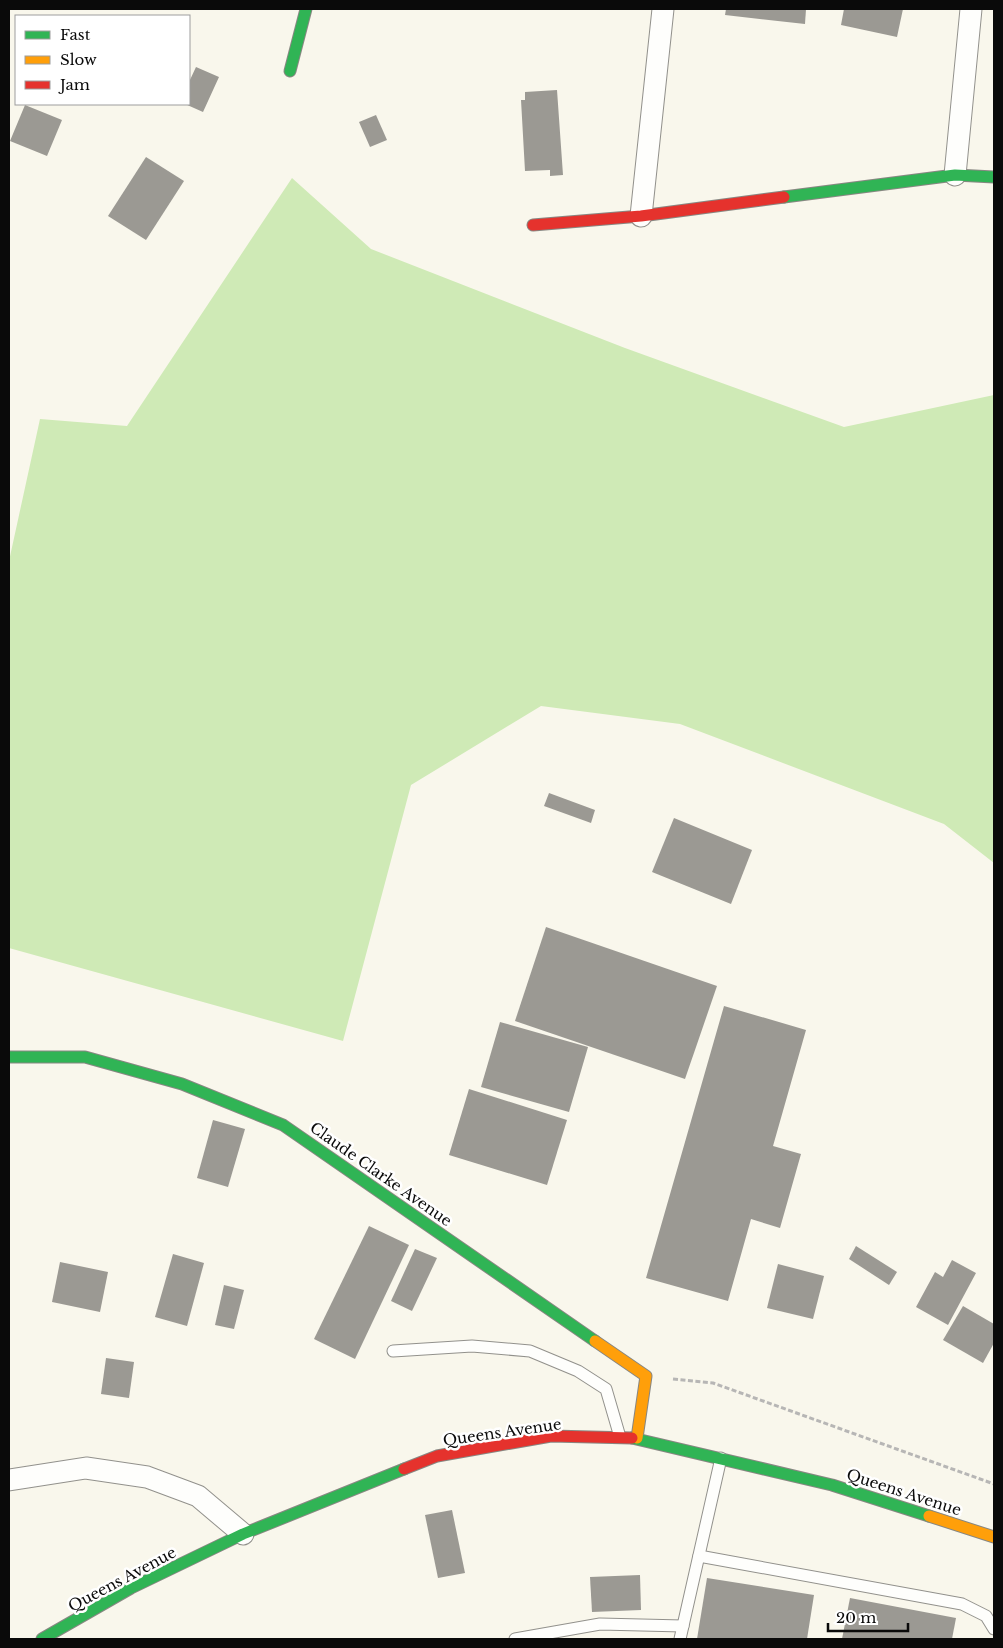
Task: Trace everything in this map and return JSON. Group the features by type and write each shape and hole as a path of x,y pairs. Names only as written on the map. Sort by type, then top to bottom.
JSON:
{"street":[{"path":"290,71 306,9"},
{"path":"641,216 663,9"},
{"path":"955,175 971,9"},
{"path":"533,225 641,216 955,175 994,177"},
{"name":"Claude Clarke Avenue","path":"9,1057 85,1057 182,1084 283,1125 646,1376"},
{"path":"638,1438 646,1376"},
{"name":"Queens Avenue","path":"42,1639 131,1588 243,1534 336,1495 437,1456 552,1436 638,1438 832,1485 994,1537"},
{"path":"9,1480 86,1468 147,1477 198,1496 243,1534"}],"lane":[{"path":"393,1351 472,1346 530,1351 578,1371 606,1389 620,1437"},
{"path":"680,1639 721,1458"},
{"path":"699,1556 962,1604 986,1616 994,1628"},
{"path":"514,1639 600,1624 683,1626"}],"path":[{"path":"646,1376 713,1382 994,1484"}],"green space":[{"path":"292,178 371,249 625,348 844,427 994,395 994,863 944,824 680,724 541,706 411,785 343,1041 9,948 9,561 40,419 127,426"}],"building":[{"path":"726,9 806,9 805,24 725,15"},
{"path":"844,9 903,9 897,37 841,25"},
{"path":"196,67 219,77 203,112 187,105 190,105 190,80"},
{"path":"557,90 563,175 550,176 550,170 525,171 521,100 525,100 525,92"},
{"path":"25,105 62,120 47,156 10,141"},
{"path":"376,115 387,140 370,147 359,122"},
{"path":"146,157 184,181 146,240 108,216"},
{"path":"549,793 595,810 591,823 544,806"},
{"path":"674,818 752,850 731,904 652,872"},
{"path":"546,927 717,986 685,1079 515,1021"},
{"path":"724,1006 806,1030 773,1146 801,1154 780,1228 751,1219 728,1301 646,1278"},
{"path":"500,1022 588,1047 569,1112 481,1087"},
{"path":"469,1089 567,1120 547,1185 449,1155"},
{"path":"213,1120 245,1129 228,1187 197,1178"},
{"path":"369,1226 409,1245 355,1359 314,1339"},
{"path":"856,1246 897,1272 889,1285 849,1259"},
{"path":"415,1249 437,1258 412,1311 391,1301"},
{"path":"173,1254 204,1263 187,1326 155,1317"},
{"path":"952,1260 976,1273 948,1325 916,1307 935,1272 943,1277"},
{"path":"60,1262 108,1272 100,1312 52,1302"},
{"path":"778,1264 824,1276 813,1319 767,1308"},
{"path":"224,1285 244,1290 234,1329 215,1325"},
{"path":"963,1306 994,1324 994,1343 983,1363 943,1340"},
{"path":"106,1358 134,1362 129,1398 101,1394"},
{"path":"452,1510 465,1573 438,1578 425,1515"},
{"path":"640,1575 641,1610 592,1612 590,1577"},
{"path":"707,1578 814,1595 807,1639 697,1639"},
{"path":"850,1598 956,1618 952,1639 842,1639"}],"traffic: fast":[{"path":"290,71 306,9"},
{"path":"784,197 955,175 994,177"},
{"path":"9,1057 85,1057 182,1084 283,1125 595,1341"},
{"path":"632,1438 832,1485 929,1516"},
{"path":"42,1639 131,1588 243,1534 404,1469"}],"traffic: slow":[{"path":"595,1341 646,1376 637,1438"},
{"path":"929,1516 994,1537"}],"traffic: jam":[{"path":"533,225 641,216 784,197"},
{"path":"404,1469 437,1456 551,1436 632,1438"}]}
